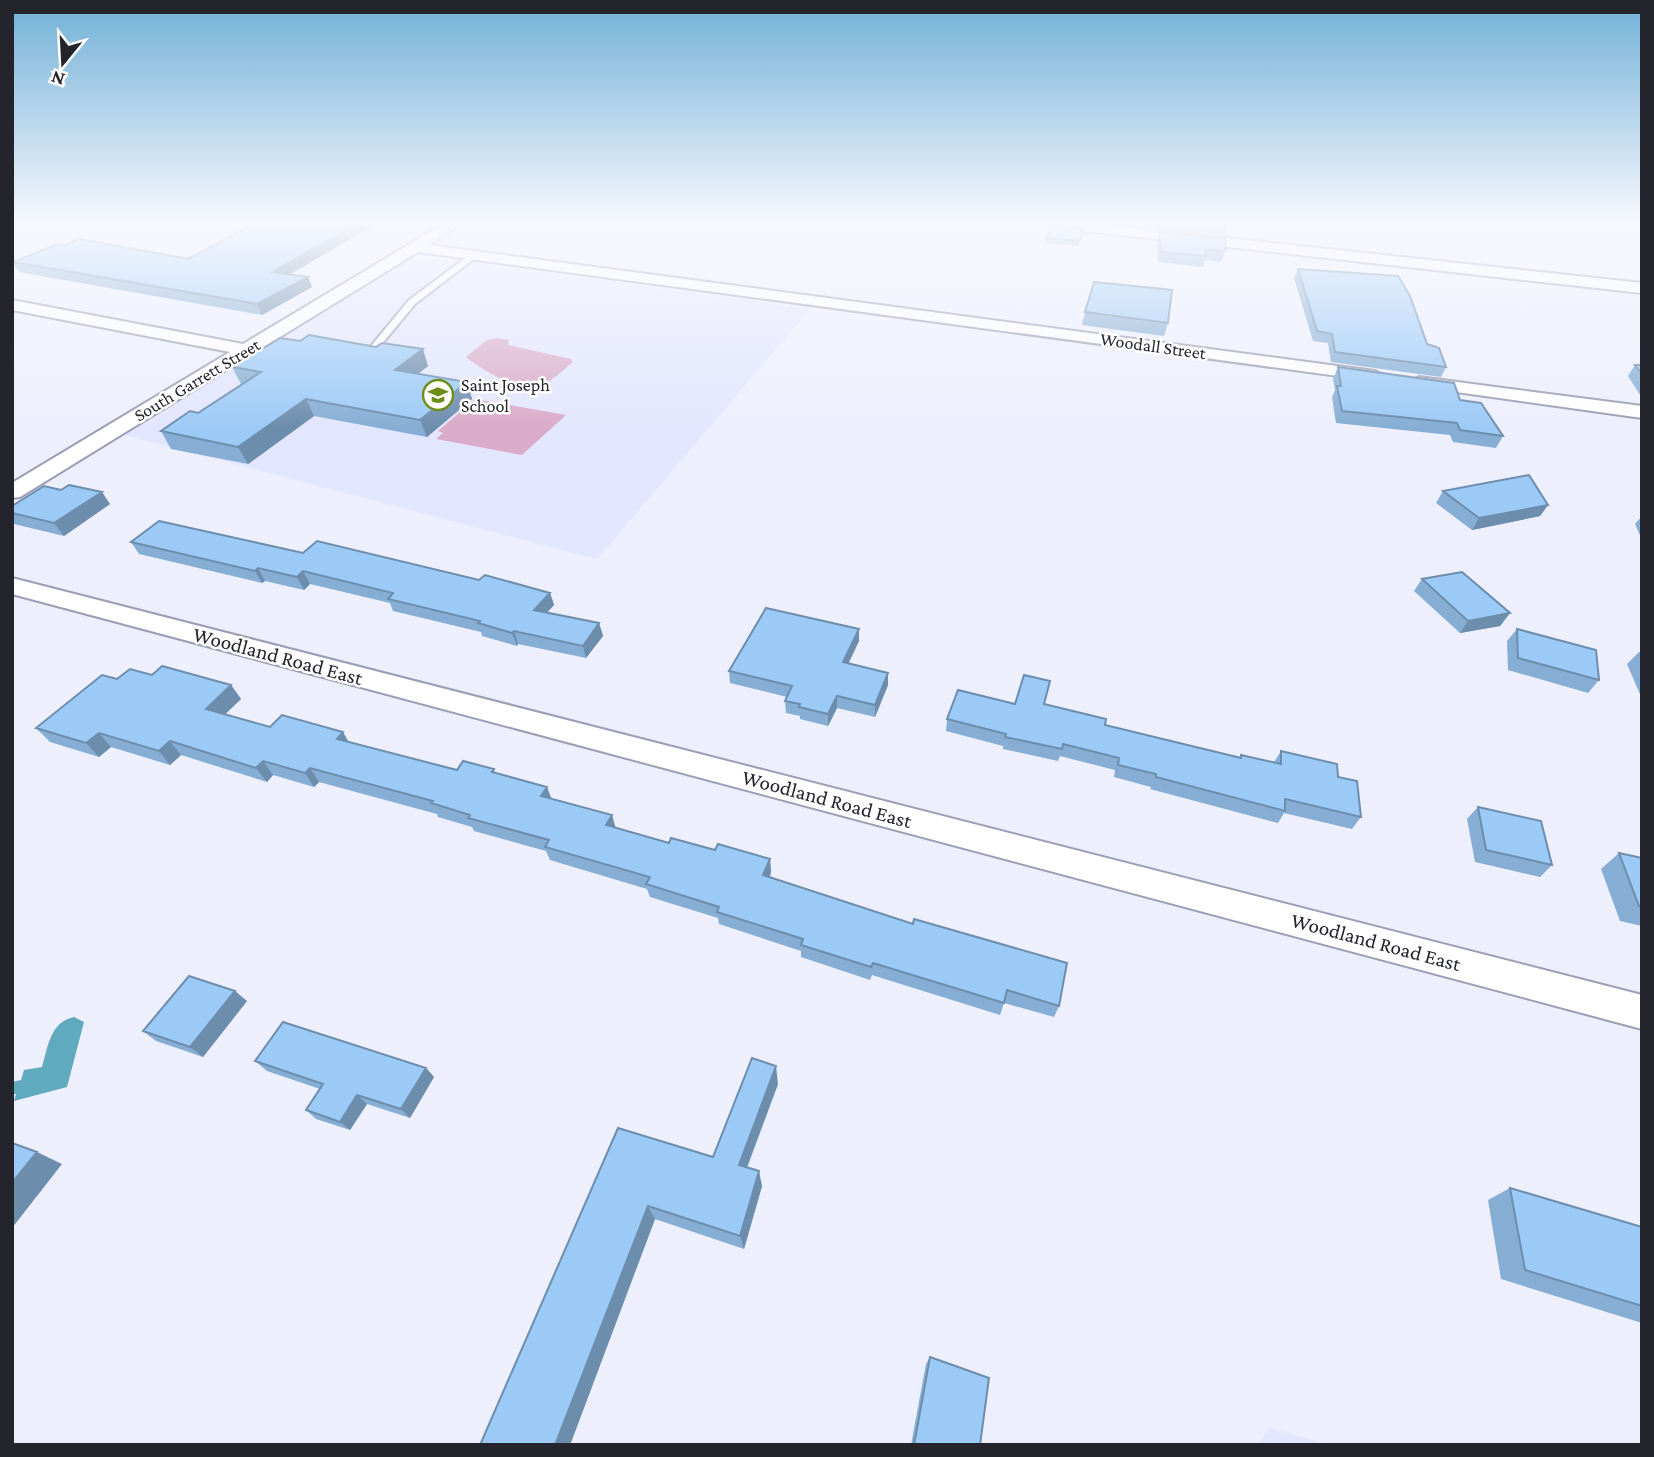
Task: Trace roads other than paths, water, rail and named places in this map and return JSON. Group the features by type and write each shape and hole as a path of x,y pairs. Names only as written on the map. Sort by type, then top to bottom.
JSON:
{"street":[{"name":"South Garrett Street","path":"12,492 246,351 274,338 345,292"},
{"name":"Woodall Street","path":"752,292 1642,412"},
{"path":"12,305 246,351"},
{"name":"Woodland Road East","path":"12,586 1642,1012"}],"lane":[{"path":"356,352 369,354 412,302 425,292"}],"water":[{"path":"74,1017 84,1022 67,1087 14,1101 16,1094 12,1094 12,1082 21,1080 24,1070 42,1067 51,1036 60,1024"}],"place":[{"name":"Saint Joseph School","path":"438,395"}]}
